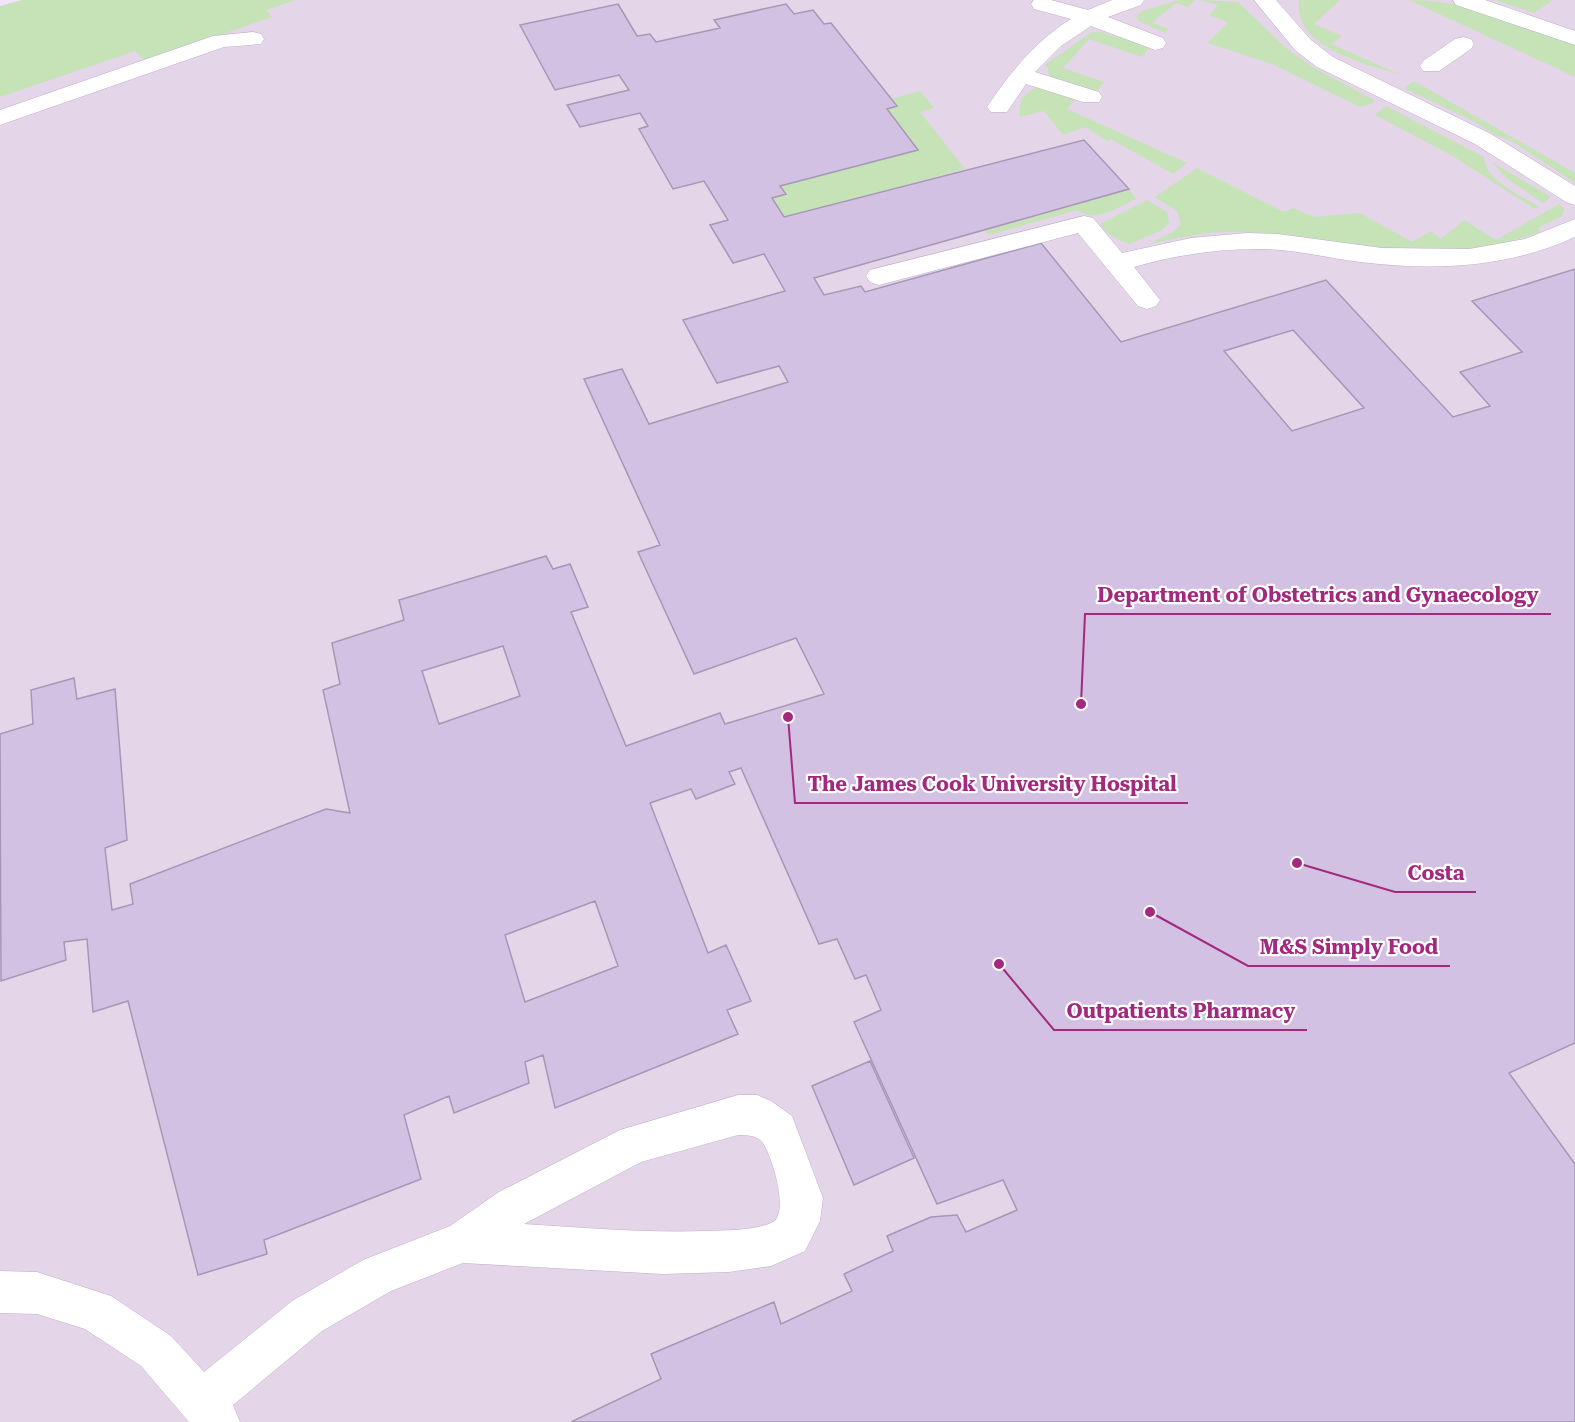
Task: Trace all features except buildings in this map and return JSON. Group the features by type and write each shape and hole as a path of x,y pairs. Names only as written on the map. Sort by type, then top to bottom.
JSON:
{"lane":[{"path":"999,107 1032,61 1068,30 1104,10 1133,0"},
{"path":"1265,0 1303,45 1325,62 1483,139 1575,197"},
{"path":"1464,0 1512,14 1575,38"},
{"path":"1042,4 1090,18 1155,43"},
{"path":"0,118 221,41 253,39"},
{"path":"1431,66 1463,44"},
{"path":"1022,75 1091,98"},
{"path":"879,276 1084,224 1118,262 1147,300"},
{"path":"1118,262 1162,250 1214,242 1266,241 1363,254 1425,258 1486,255 1533,244 1575,227"},
{"path":"0,1292 37,1293 96,1311 156,1351 211,1412 307,1316 378,1275 463,1242 514,1207 634,1144 738,1115 757,1114 778,1130 802,1198 799,1221 790,1236 771,1245 729,1251 663,1253 463,1242"}],"shaded area":[{"path":"42,0 1575,0 1575,1422 0,1422 0,12"}],"green space":[{"path":"22,0 296,0 266,10 272,17 146,61 135,51 0,97 0,6"},
{"path":"1179,0 1195,0 1188,7 1176,3 1152,23 1169,29 1165,33 1141,22 1136,17 1142,11"},
{"path":"1199,0 1238,2 1286,48 1314,68 1374,100 1373,103 1360,107 1272,64 1207,43 1228,22 1209,15 1218,5"},
{"path":"1299,0 1340,0 1314,24 1342,36 1331,44 1399,74 1352,59 1320,42 1308,30 1300,17"},
{"path":"1409,0 1473,8 1515,21 1575,45 1575,77"},
{"path":"1495,0 1553,0 1534,13"},
{"path":"1092,32 1101,32 1150,47 1142,57 1089,39 1063,68 1104,82 1096,92 1050,77 1046,64"},
{"path":"1414,81 1575,173 1575,183 1510,140 1495,135 1475,122 1404,88"},
{"path":"1043,86 1075,99 1067,109 1187,163 1173,174 1111,139 1107,141 1085,127 1063,135 1044,111 1020,117 1021,100 1027,93"},
{"path":"920,91 934,108 920,112 965,169 784,217 772,198 785,194 780,186 918,150 887,109 897,106 891,99"},
{"path":"1386,106 1484,157 1486,166 1497,180 1539,207 1535,209 1451,155 1375,115"},
{"path":"1492,162 1551,197 1543,203 1506,178"},
{"path":"1197,168 1283,212 1293,208 1315,217 1360,213 1412,242 1431,231 1441,239 1464,220 1496,240 1559,204 1564,209 1562,216 1538,228 1540,232 1494,245 1446,251 1373,249 1298,236 1236,232 1181,237 1149,244 1173,232 1181,224 1177,211 1155,197"},
{"path":"1129,189 1136,199 1106,213 1091,215 1077,210 989,235 985,231"},
{"path":"1147,200 1167,212 1169,223 1162,230 1130,244 1113,237 1100,224"}],"place":[{"name":"Department of Obstetrics and Gynaecology","path":"1081,704"},
{"name":"The James Cook University Hospital","path":"788,717"},
{"name":"Costa","path":"1297,863"},
{"name":"M&S Simply Food","path":"1150,912"},
{"name":"Outpatients Pharmacy","path":"999,964"}]}
